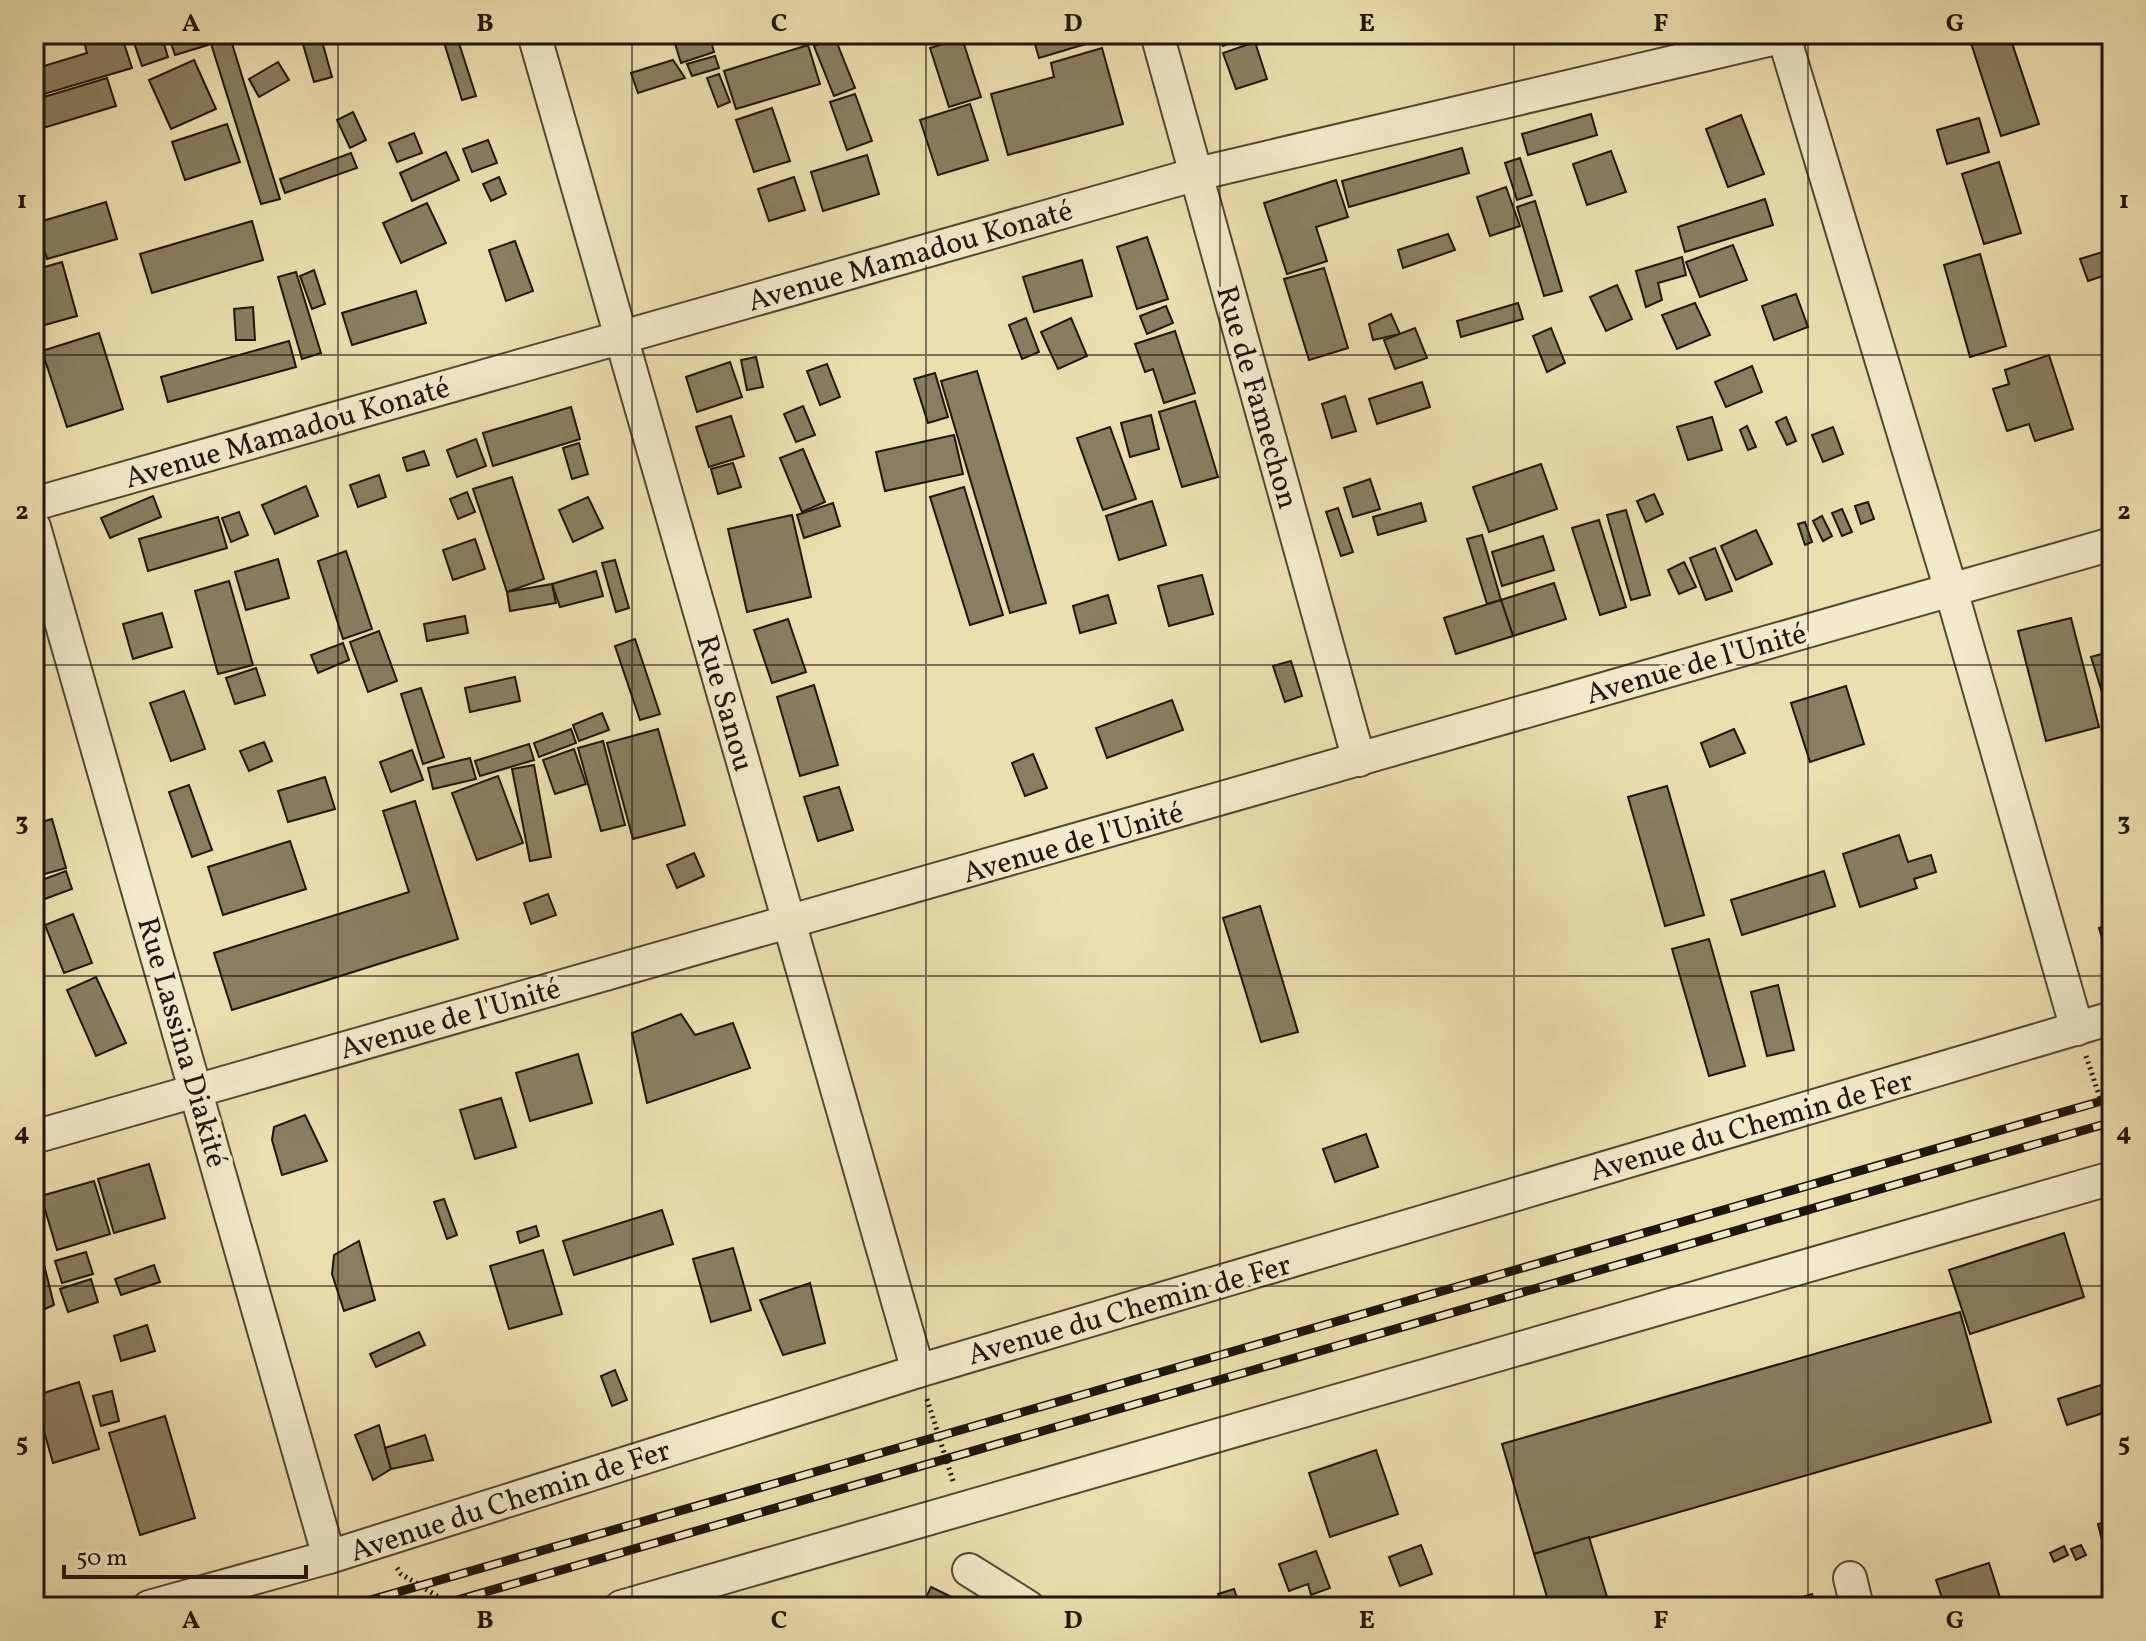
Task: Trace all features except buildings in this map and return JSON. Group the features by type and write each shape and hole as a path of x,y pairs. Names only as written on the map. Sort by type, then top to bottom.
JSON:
{"street":[{"name":"Rue Sanou","path":"534,34 918,1371"},
{"name":"Rue de Famechon","path":"1157,34 1359,760"},
{"name":"Avenue Mamadou Konaté","path":"34,504 1197,174 1786,35"},
{"path":"1786,35 1951,590 2077,1029"},
{"name":"Rue Lassina Diakité","path":"34,527 329,1557"},
{"name":"Avenue de l'Unité","path":"34,1137 2112,544"},
{"name":"Avenue du Chemin de Fer","path":"149,1607 329,1557 918,1371 2112,1018"},
{"path":"621,1607 2112,1178"},
{"path":"969,1570 1028,1607"}],"path":[{"path":"2077,1029 2112,1134"},
{"path":"918,1371 961,1509"},
{"path":"381,1540 401,1574 455,1607"}],"railway":[{"path":"346,1607 2112,1098"},
{"path":"433,1607 2112,1122"}]}
